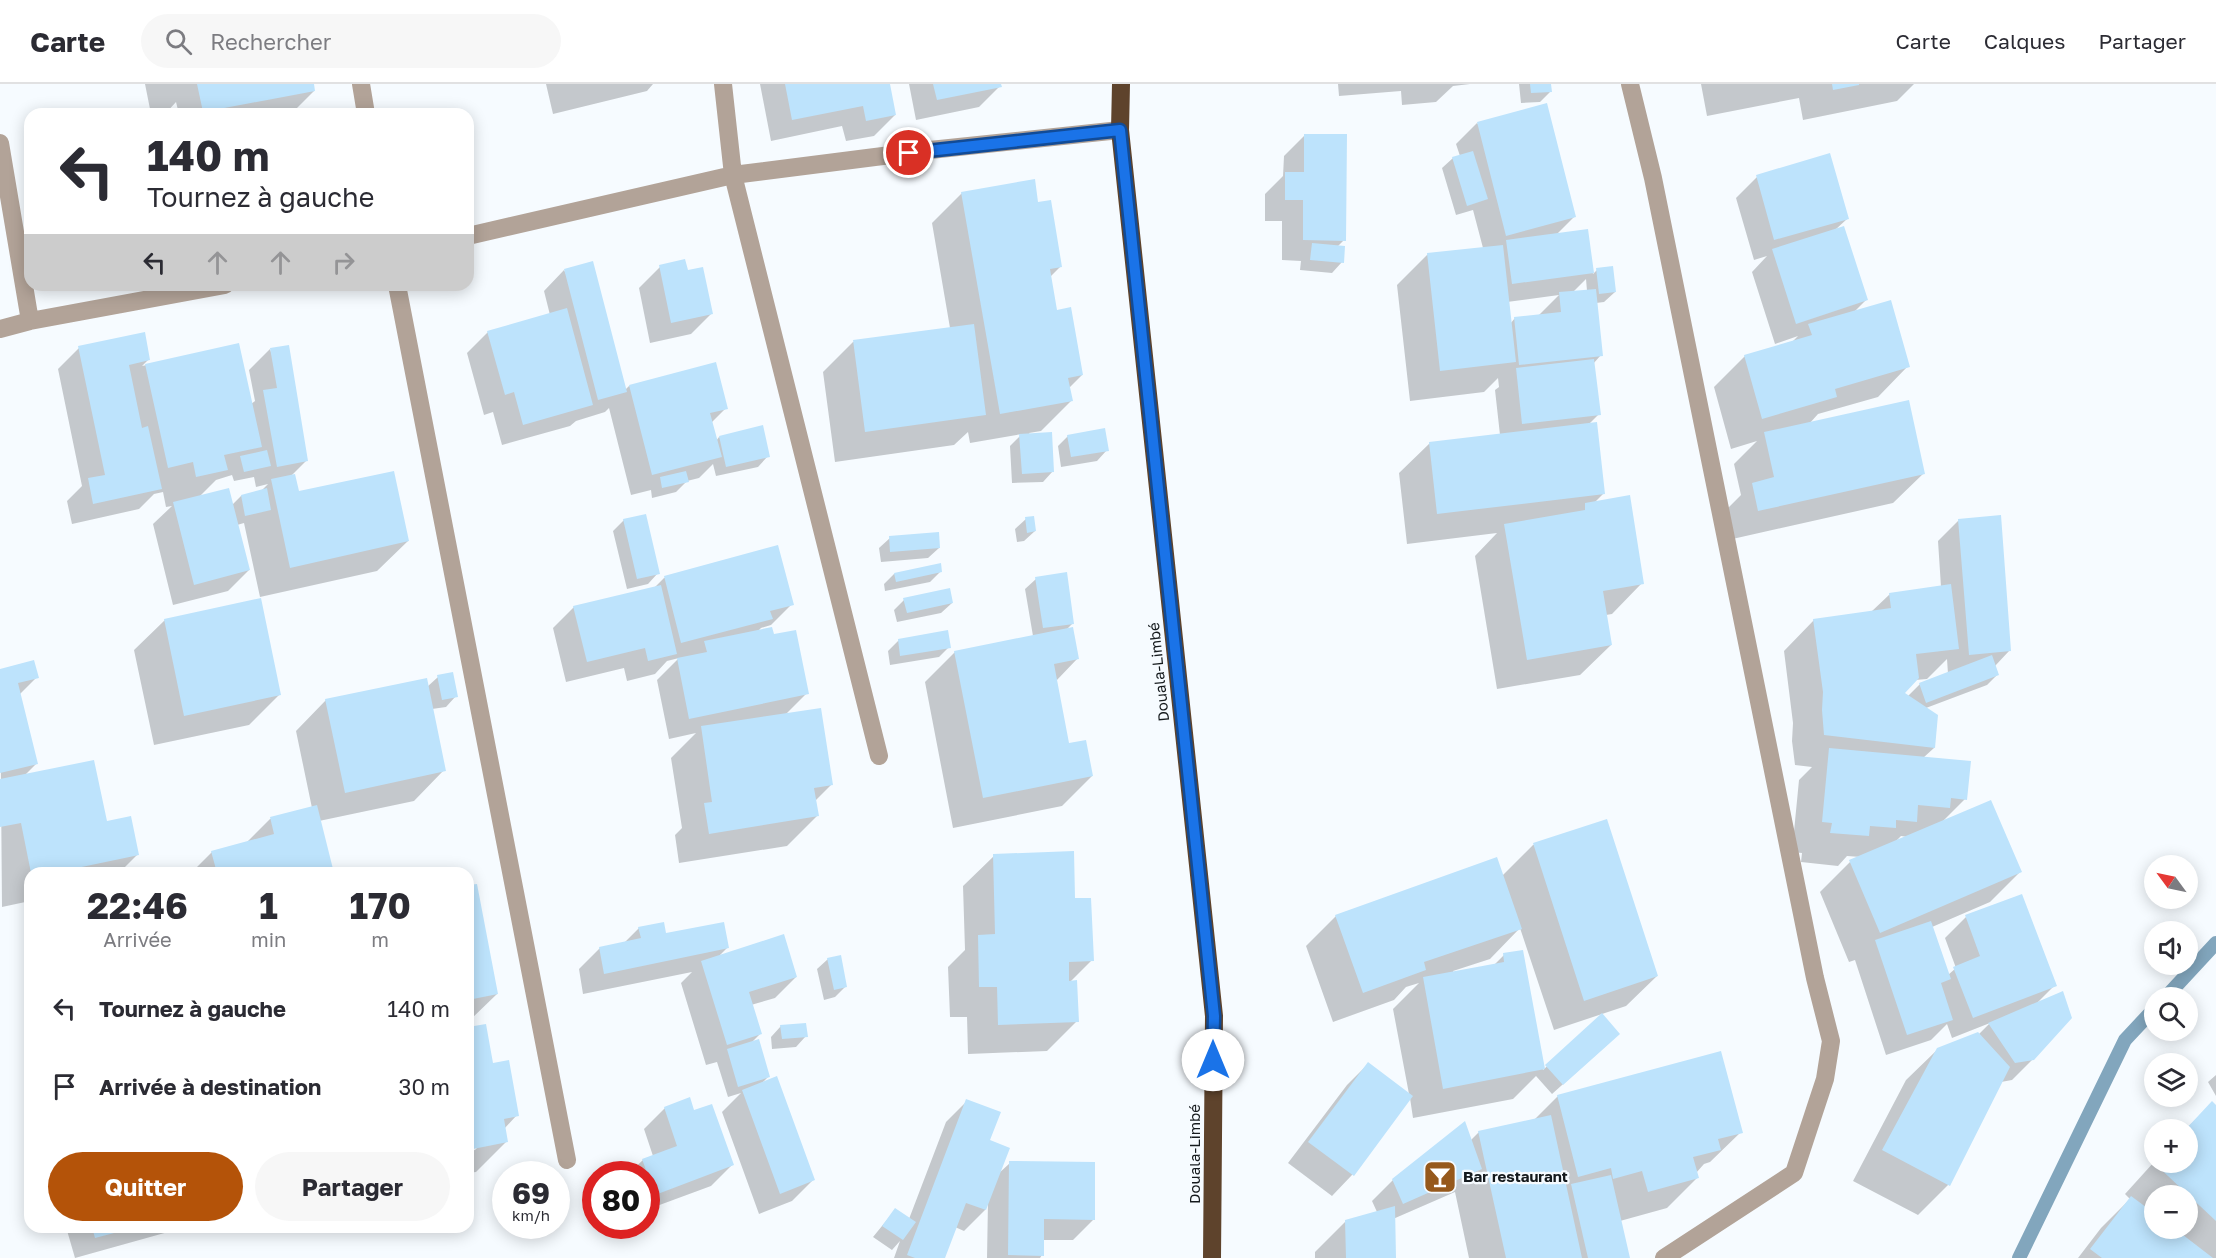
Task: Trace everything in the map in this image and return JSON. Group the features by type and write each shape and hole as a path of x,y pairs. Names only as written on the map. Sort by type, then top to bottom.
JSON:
{"highway":[{"name":"Douala-Limbé","path":"1120,84 1120,130 1214,1016 1212,1258"}],"street":[{"path":"361,84 365,108"},
{"path":"723,84 733,175 879,756"},
{"path":"1630,84 1653,178 1815,978 1831,1041 1826,1079 1794,1173 1664,1258"},
{"path":"474,235 733,175 930,150 1120,130"},
{"path":"0,143 24,285"},
{"path":"25,291 30,321"},
{"path":"0,329 30,321 192,291"},
{"path":"398,291 567,1160"}],"building":[{"path":"197,84 314,84 315,91 224,108 202,108"},
{"path":"785,84 890,84 896,115 866,121 863,106 792,120"},
{"path":"933,84 1001,84 1002,87 937,100"},
{"path":"1530,84 1551,84 1552,92 1531,93"},
{"path":"1832,84 1859,84 1859,85 1833,90"},
{"path":"1547,103 1576,217 1506,236 1477,122"},
{"path":"1304,134 1347,134 1346,241 1303,240 1303,200 1285,200 1285,172 1304,172"},
{"path":"1473,151 1488,199 1467,206 1452,157"},
{"path":"1830,153 1849,219 1774,240 1756,175"},
{"path":"1035,179 1038,202 1051,200 1062,267 1050,269 1057,310 1071,307 1083,375 1068,378 1073,401 1000,414 961,192"},
{"path":"1844,226 1868,300 1796,324 1772,249"},
{"path":"1588,229 1594,273 1512,284 1506,240"},
{"path":"1312,243 1345,246 1344,263 1310,260"},
{"path":"1503,245 1516,362 1440,371 1427,253"},
{"path":"685,259 688,270 703,267 713,314 671,323 659,265"},
{"path":"593,261 627,392 598,400 564,269"},
{"path":"1613,266 1616,292 1599,294 1596,268"},
{"path":"1596,289 1603,356 1519,365 1514,317 1561,312 1559,292"},
{"path":"1891,300 1910,367 1835,389 1837,397 1762,419 1744,355 1812,335 1808,324"},
{"path":"567,308 593,405 523,425 514,392 505,395 487,331"},
{"path":"974,324 986,415 865,432 853,340"},
{"path":"145,332 150,360 129,365 142,428 148,426 162,489 93,504 88,478 105,475 78,346"},
{"path":"239,343 262,447 224,455 228,470 196,477 193,462 168,468 145,364"},
{"path":"289,345 308,461 277,467 263,390 277,388 270,348"},
{"path":"1594,359 1601,415 1522,424 1516,368"},
{"path":"716,362 728,409 710,413 722,457 652,475 629,385"},
{"path":"1909,400 1925,474 1758,511 1752,483 1774,477 1764,432"},
{"path":"1597,422 1605,494 1437,514 1429,442"},
{"path":"763,425 770,457 726,467 719,436"},
{"path":"1105,428 1109,451 1071,457 1067,435"},
{"path":"1052,432 1054,472 1022,474 1019,434"},
{"path":"267,450 271,466 244,472 240,456"},
{"path":"394,471 409,541 290,568 271,479 295,474 299,491"},
{"path":"686,471 689,482 662,488 660,477"},
{"path":"229,488 250,570 194,585 173,502"},
{"path":"267,488 271,510 245,516 241,495"},
{"path":"1630,495 1644,584 1603,591 1612,645 1527,660 1504,524 1585,510 1585,503"},
{"path":"646,514 660,574 637,579 623,519"},
{"path":"2001,515 2011,651 1969,655 1958,519"},
{"path":"1034,516 1036,531 1027,533 1025,517"},
{"path":"939,532 940,548 890,552 889,536"},
{"path":"778,545 794,605 770,611 773,619 681,643 664,576"},
{"path":"941,563 942,572 896,582 894,573"},
{"path":"1067,572 1074,624 1043,628 1035,577"},
{"path":"1951,584 1959,649 1916,654 1919,678 1905,693 1938,715 1935,748 1824,735 1823,692 1813,619 1891,608 1889,593"},
{"path":"661,585 677,654 648,661 645,648 587,662 573,606"},
{"path":"950,588 953,603 907,613 903,598"},
{"path":"261,598 281,695 184,716 164,619"},
{"path":"772,627 774,634 796,630 809,694 689,719 677,658 707,652 704,641"},
{"path":"1073,627 1079,659 1054,664 1069,743 1086,740 1093,776 983,798 954,651"},
{"path":"948,630 951,648 900,656 898,639"},
{"path":"1992,655 1999,675 1926,703 1919,683"},
{"path":"34,660 39,678 18,683 38,764 0,773 0,669"},
{"path":"453,672 458,697 442,700 437,675"},
{"path":"427,678 446,771 345,793 325,699"},
{"path":"821,708 833,785 814,788 819,816 709,834 704,803 712,802 701,726"},
{"path":"1829,748 1971,761 1967,800 1951,798 1950,808 1918,805 1917,822 1896,820 1896,828 1870,826 1869,836 1830,833 1832,823 1822,822"},
{"path":"94,760 107,821 131,816 139,855 82,867 30,867 21,823 0,827 0,779"},
{"path":"1991,800 2022,872 1880,933 1849,860"},
{"path":"317,805 332,867 215,867 211,851 274,834 270,817"},
{"path":"1607,819 1658,976 1584,1001 1533,843"},
{"path":"1074,851 1075,898 1091,898 1094,961 1069,962 1069,981 1077,980 1079,1022 998,1025 997,987 979,987 978,935 995,934 993,854"},
{"path":"1497,857 1522,929 1424,962 1426,970 1363,993 1335,915"},
{"path":"474,884 477,884 498,994 474,999"},
{"path":"2022,894 2057,986 1973,1018 1953,967 1980,956 1965,915"},
{"path":"1931,921 1951,979 1941,983 1953,1020 1907,1035 1875,940"},
{"path":"664,922 666,933 724,922 729,948 604,974 599,947 641,938 638,927"},
{"path":"784,934 797,977 749,992 762,1034 727,1045 701,961"},
{"path":"1523,950 1545,1069 1443,1089 1423,977 1504,962 1503,953"},
{"path":"841,955 847,987 834,990 827,958"},
{"path":"2063,991 2072,1018 2034,1060 2015,1063 1988,1023"},
{"path":"1602,1013 1620,1034 1563,1085 1545,1065"},
{"path":"806,1023 808,1037 782,1039 780,1025"},
{"path":"486,1024 493,1063 509,1060 519,1116 504,1119 508,1142 474,1149 474,1026"},
{"path":"1978,1032 2010,1067 1950,1186 1882,1150 1937,1048"},
{"path":"759,1039 770,1077 738,1087 727,1049"},
{"path":"1721,1051 1743,1133 1718,1139 1721,1150 1693,1157 1699,1178 1648,1192 1642,1171 1613,1179 1611,1168 1578,1177 1557,1095"},
{"path":"1368,1062 1413,1096 1354,1176 1308,1142"},
{"path":"777,1076 815,1180 780,1194 742,1090"},
{"path":"690,1097 694,1110 712,1104 734,1165 660,1193 660,1161 643,1161 642,1159 677,1146 664,1107"},
{"path":"966,1099 1001,1112 990,1140 1010,1148 986,1210 966,1203 945,1258 915,1258 907,1255"},
{"path":"2212,1101 2216,1105 2216,1221 2198,1204 2198,1185 2178,1185 2165,1173 2198,1173 2198,1119 2195,1119"},
{"path":"1551,1115 1582,1258 1506,1258 1478,1131"},
{"path":"1465,1121 1482,1169 1403,1204 1392,1179"},
{"path":"1009,1161 1095,1162 1095,1220 1044,1219 1044,1256 1008,1255"},
{"path":"1611,1175 1630,1258 1588,1258 1571,1184"},
{"path":"2131,1196 2144,1206 2144,1239 2188,1239 2213,1258 2102,1258 2090,1249"},
{"path":"1395,1206 1396,1258 1346,1258 1345,1220"},
{"path":"895,1208 916,1222 903,1240 882,1226"},
{"path":"94,1233 114,1233 95,1238"}],"waterway":[{"path":"2175,987 2216,943"},
{"path":"2019,1258 2125,1040 2144,1020"}],"place":[{"name":"Bar restaurant","path":"1440,1177"}],"route":[{"path":"909,153 1120,130 1214,1016 1213,1060"}]}
